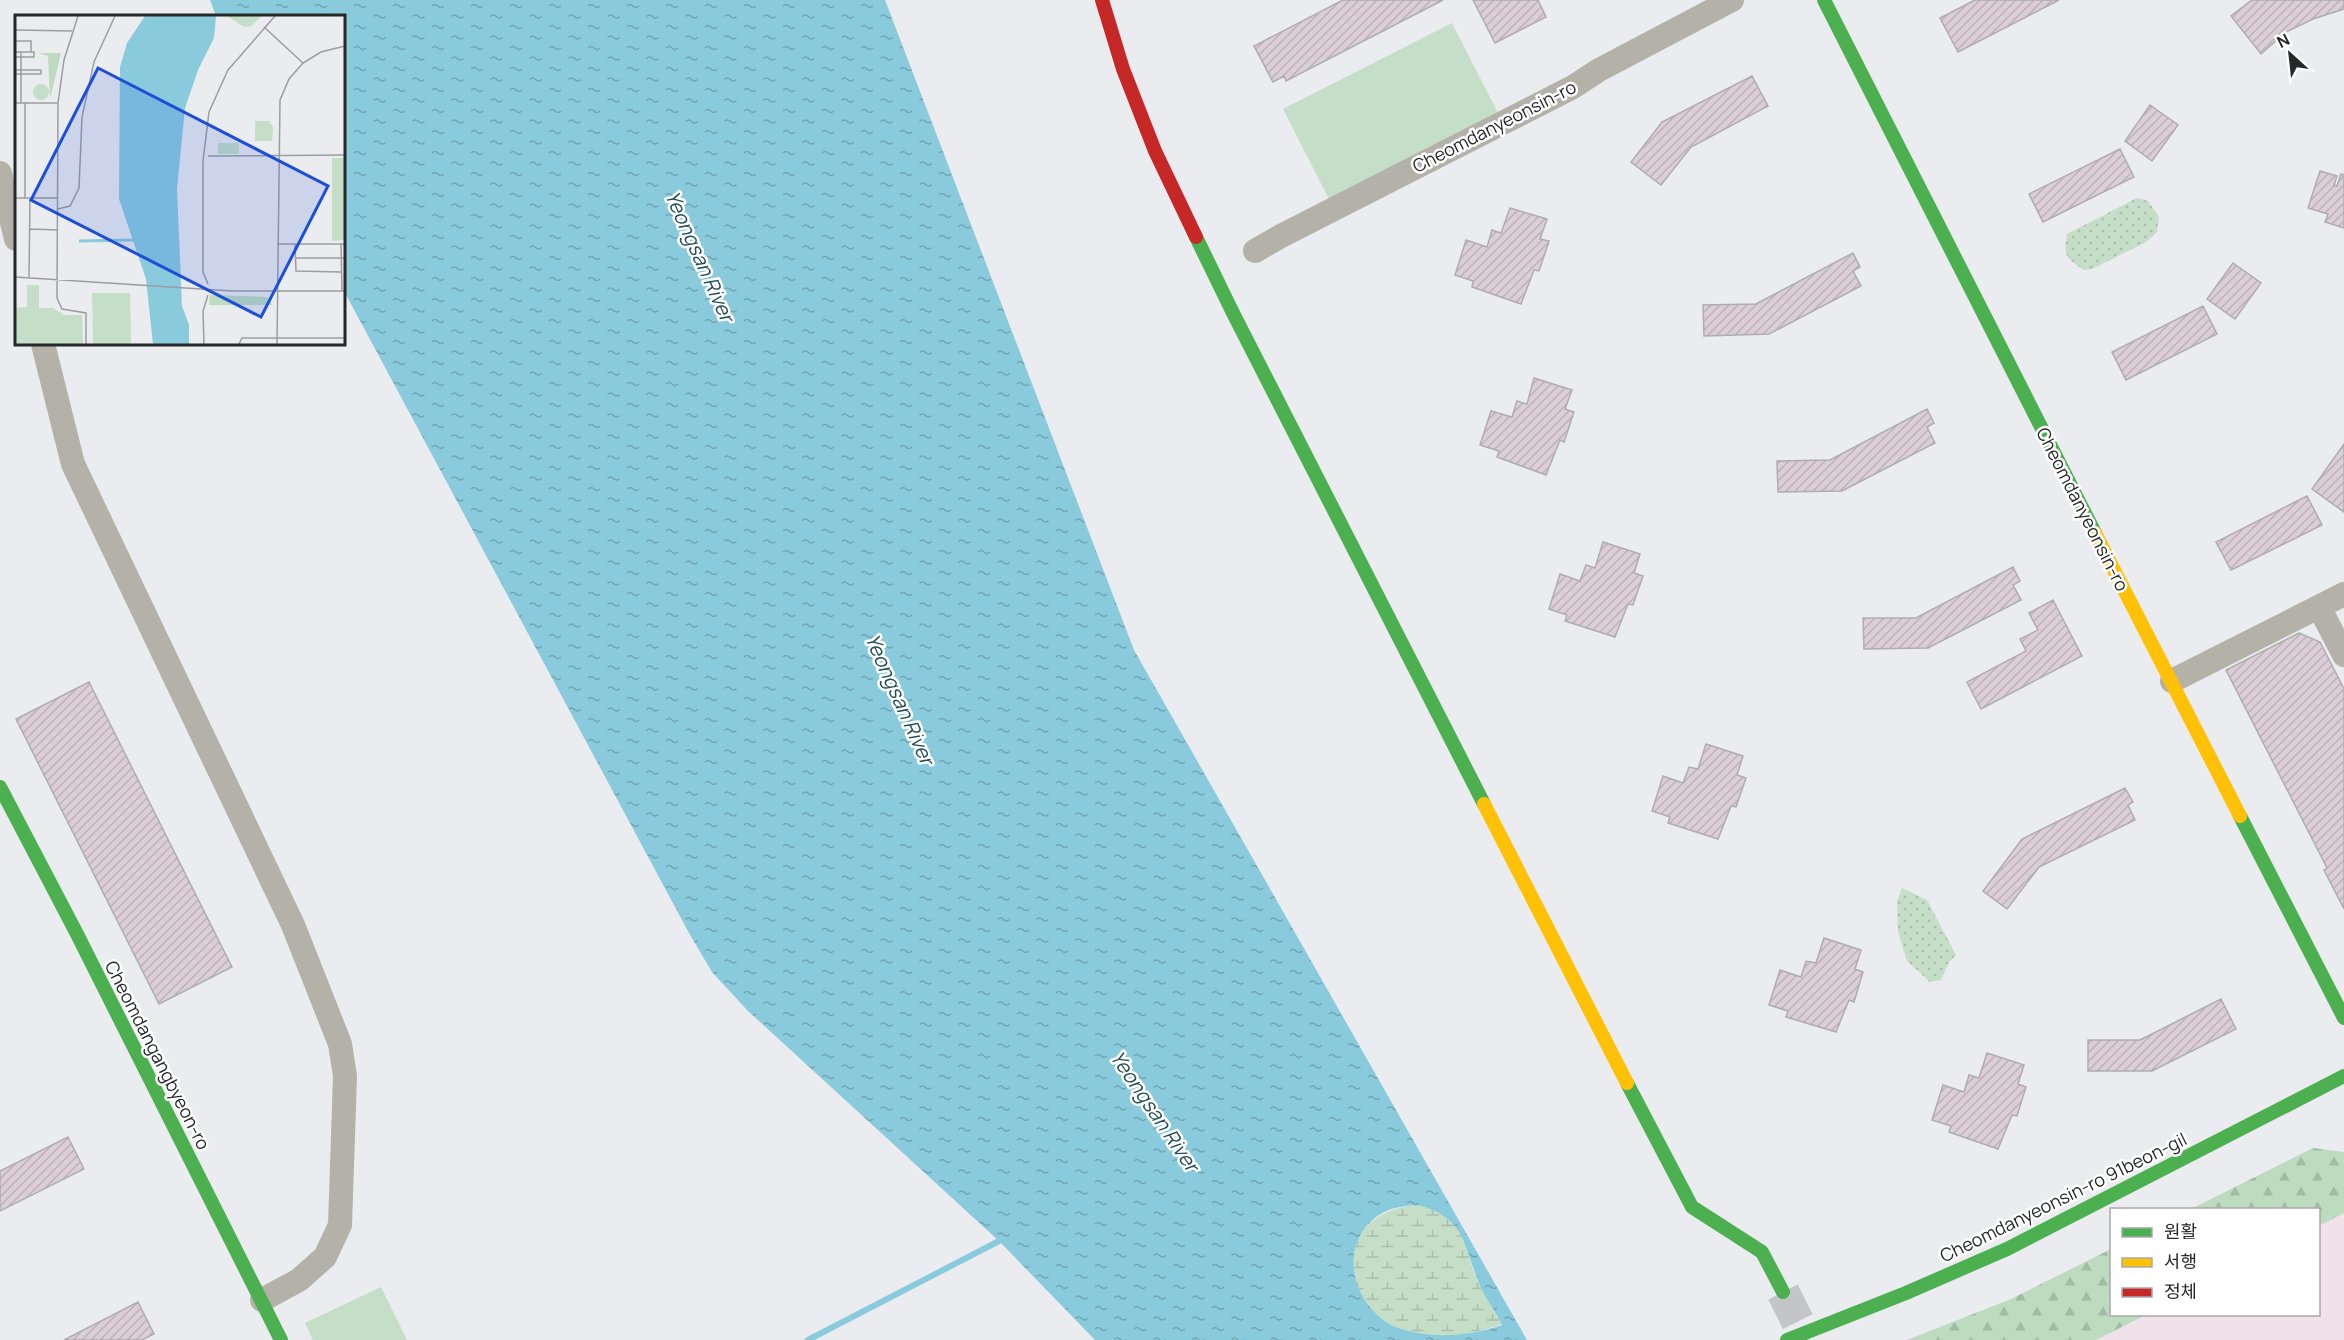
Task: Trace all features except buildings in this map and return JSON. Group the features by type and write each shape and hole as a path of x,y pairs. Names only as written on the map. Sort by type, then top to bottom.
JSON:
{"street":[{"path":"1102,0 1123,69 1155,151 1219,283 1658,1144 1692,1207 1762,1252 1783,1292"},
{"name":"Cheomdanyeonsin-ro","path":"1255,251 1573,87 1599,70 1732,0"},
{"name":"Cheomdanyeonsin-ro","path":"1824,0 1966,284 2344,1018"},
{"path":"0,173 15,235"},
{"path":"43,345 73,464 293,925 340,1044 345,1076 340,1225 324,1257 299,1280 262,1300"},
{"path":"2172,681 2344,594"},
{"path":"2319,607 2344,654"},
{"name":"Cheomdangangbyeon-ro","path":"0,787 77,934 281,1340"},
{"name":"Cheomdanyeonsin-ro 91beon-gil","path":"1790,1339 1906,1293 2007,1249 2344,1076"}],"shaded area":[{"path":"2344,1213 2344,1340 2096,1340 2144,1316 2320,1316 2320,1225"}],"green space":[{"path":"1452,23 1499,115 1330,201 1283,109"},
{"path":"2137,198 2148,201 2159,217 2157,232 2146,242 2092,269 2084,270 2067,256 2065,247 2067,234"},
{"path":"1902,888 1927,900 1956,955 1949,962 1941,980 1930,982 1907,961 1898,932 1897,901"},
{"path":"2313,1148 2344,1152 2344,1213 2320,1225 2320,1208 2193,1208"},
{"path":"1418,1205 1441,1214 1458,1229 1466,1244 1478,1282 1502,1324 1458,1335 1424,1336 1387,1323 1369,1306 1357,1286 1353,1264 1357,1243 1368,1225 1389,1211"},
{"path":"2110,1250 2110,1316 2144,1316 2096,1340 1907,1340 2011,1299"},
{"path":"381,1287 407,1340 313,1340 305,1323"}],"water":[{"name":"Yeongsan River","path":"210,0 885,0 1134,650 1527,1340 1095,1340 999,1241 747,1010 712,972 345,293 345,15 216,15","holes":["1418,1205 1446,1218 1462,1236 1481,1288 1502,1325 1461,1334 1417,1333 1391,1325 1377,1315 1366,1302 1354,1272 1354,1256 1358,1241 1366,1227 1379,1215 1398,1207"]}],"waterway":[{"path":"808,1340 999,1241"}],"tunnel":[{"path":"1783,1292 1807,1340"}],"traffic: fast":[{"path":"1824,0 2095,533"},
{"path":"1196,237 1484,804"},
{"path":"0,787 77,934 281,1340"},
{"path":"2240,816 2344,1018"},
{"path":"1787,1340 1906,1293 2007,1249 2344,1076"},
{"path":"1627,1083 1692,1207 1762,1252 1783,1292"}],"traffic: slow":[{"path":"2095,533 2240,816"},
{"path":"1484,804 1627,1083"}],"traffic: jam":[{"path":"1102,0 1123,69 1155,151 1196,237"}]}
